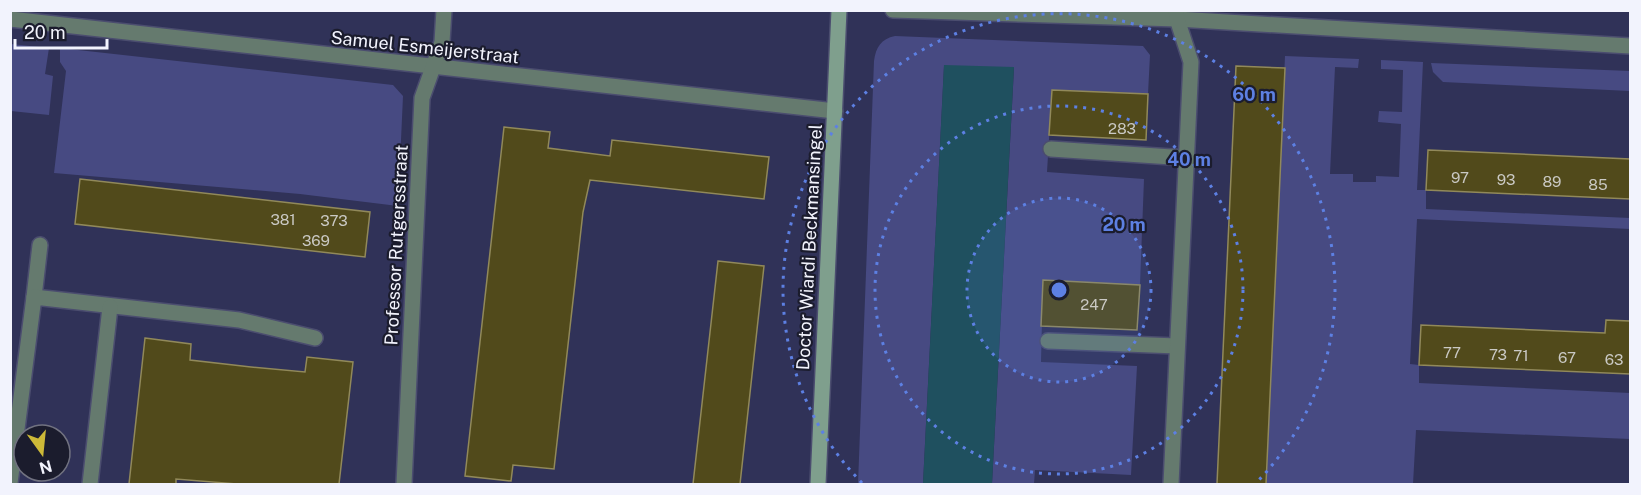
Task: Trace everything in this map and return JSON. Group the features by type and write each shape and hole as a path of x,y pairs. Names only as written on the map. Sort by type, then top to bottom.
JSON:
{"street":[{"name":"Professor Rutgersstraat","path":"404,484 422,98 442,42 444,10"},
{"name":"Doctor Wiardi Beckmansingel","path":"818,484 839,10"},
{"path":"893,10 1177,15 1630,46"},
{"path":"1171,484 1191,62 1177,15"},
{"name":"Samuel Esmeijerstraat","path":"10,19 835,111"},
{"path":"1051,149 1187,158"},
{"path":"10,483 40,245"},
{"path":"34,297 238,320 315,338"},
{"path":"90,484 110,307"},
{"path":"1048,341 1177,346"}],"shaded area":[{"path":"895,36 1143,46 1150,55 1148,94 1052,90 1047,172 1144,179 1140,285 1043,280 1041,362 1137,366 1131,475 1035,470 1034,484 992,484 1014,68 944,66 923,484 858,484 874,61 880,44"},
{"path":"11,44 49,48 45,74 53,76 49,115 11,111"},
{"path":"60,48 393,85 403,96 398,206 300,194 54,173 66,71 60,62"},
{"path":"1285,56 1359,59 1358,68 1335,67 1330,174 1353,174 1353,182 1376,182 1376,176 1399,177 1401,124 1378,122 1379,111 1402,112 1403,70 1381,69 1381,60 1423,62 1417,190 1426,190 1426,209 1630,218 1630,229 1417,219 1410,364 1419,365 1419,383 1630,393 1630,439 1416,430 1413,484 1266,484"},
{"path":"1431,63 1630,71 1630,91 1443,82 1433,72"},
{"path":"944,65 1014,67 992,484 923,484"}],"building":[{"path":"1236,66 1285,68 1266,484 1217,484"},
{"path":"1052,90 1148,94 1146,140 1049,135"},
{"path":"504,127 550,132 548,148 610,156 612,140 769,157 764,199 590,180 583,212 554,469 513,465 511,481 465,476"},
{"path":"1428,150 1630,159 1630,199 1426,190"},
{"path":"80,179 370,212 365,257 75,224"},
{"path":"718,261 764,266 740,484 693,484"},
{"path":"1043,280 1140,285 1137,330 1041,326"},
{"path":"1606,320 1630,321 1630,374 1419,365 1421,325 1605,333"},
{"path":"145,338 191,344 190,360 305,372 307,357 353,362 339,484 237,484 176,479 176,484 129,484"}]}
